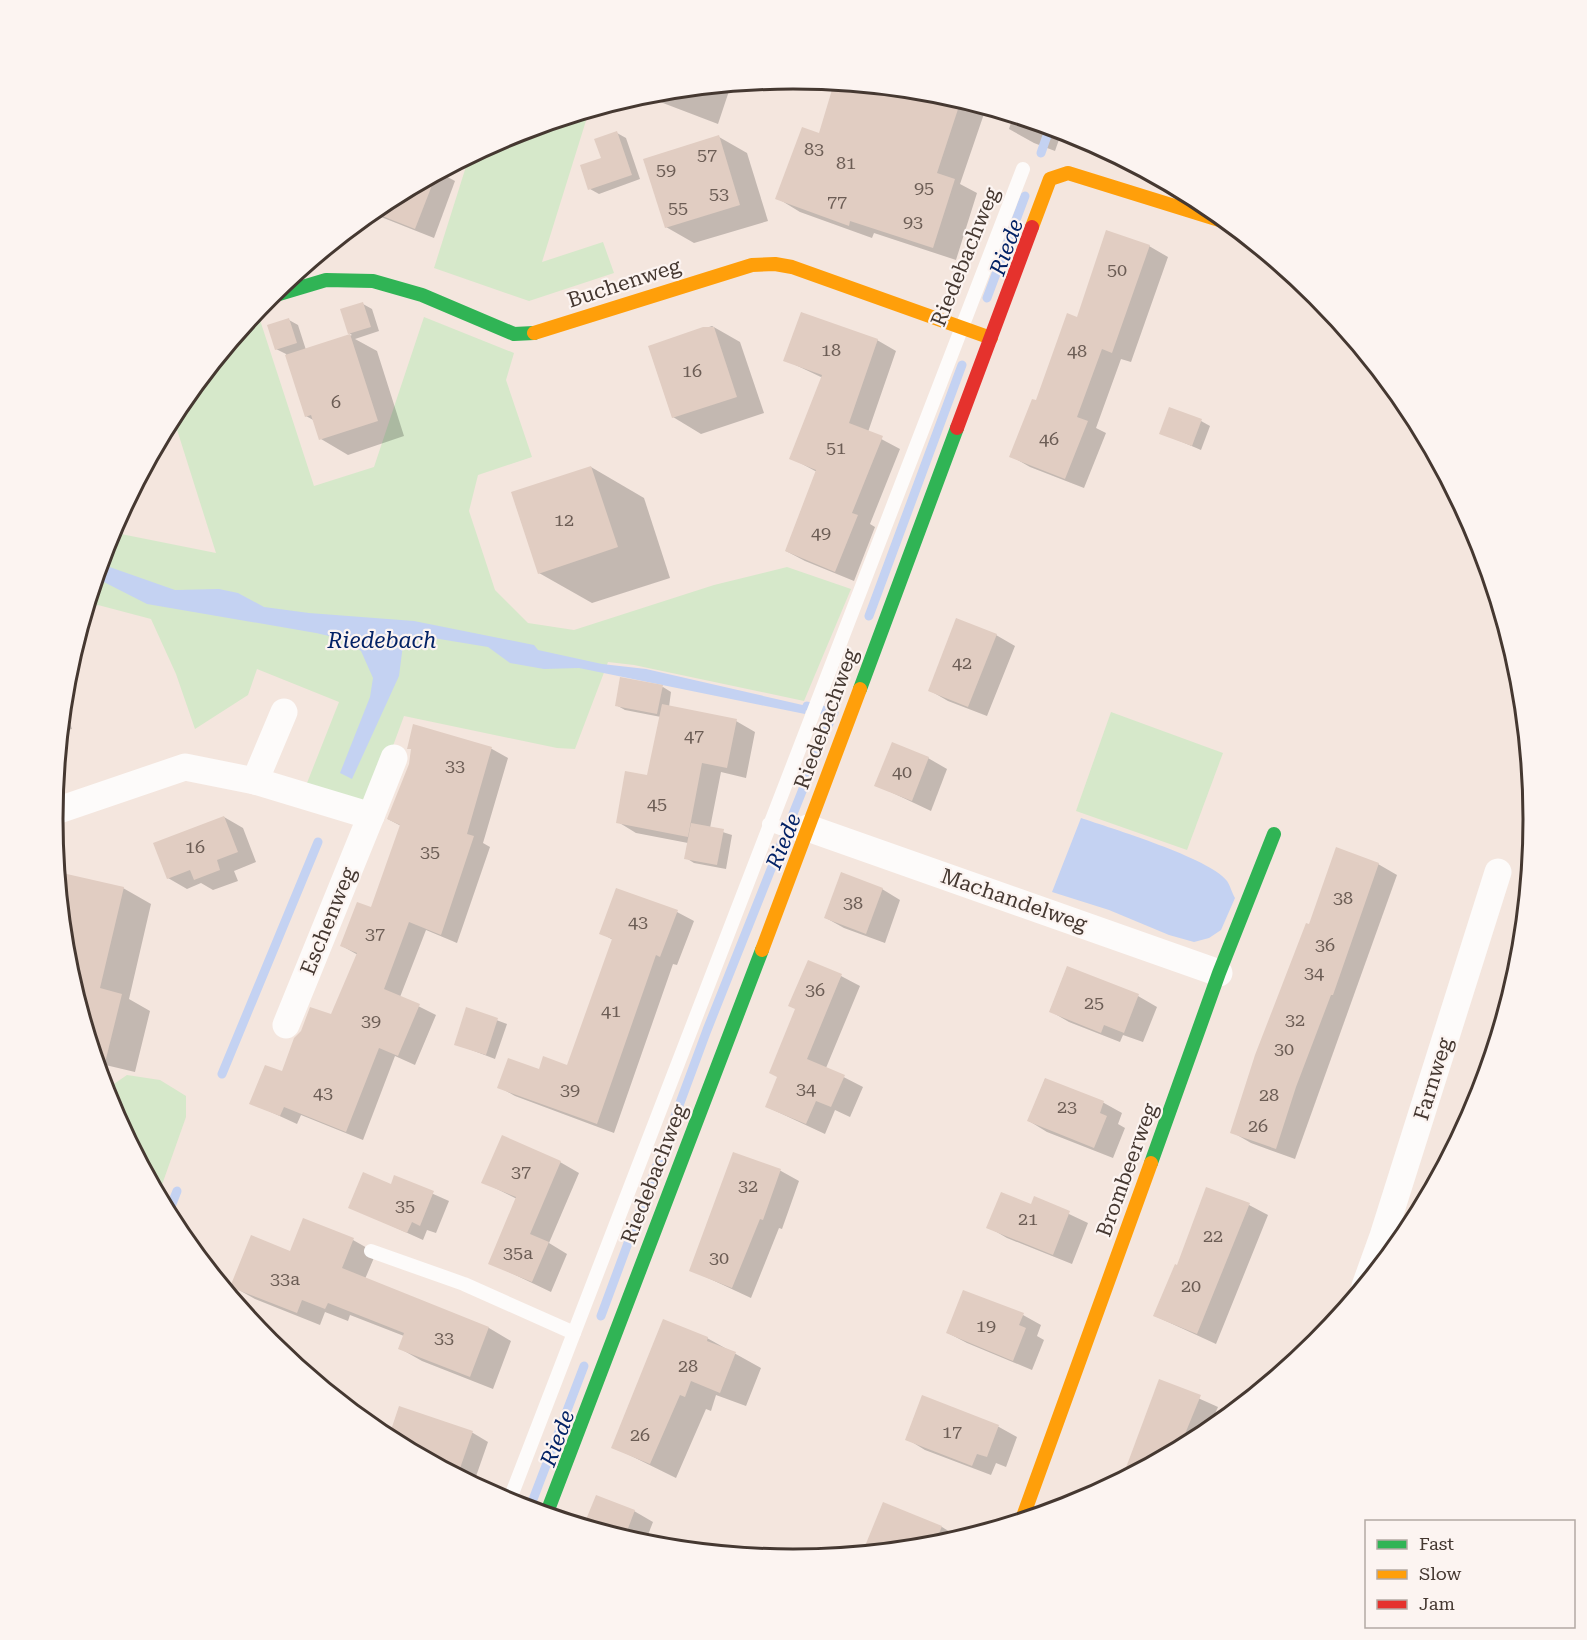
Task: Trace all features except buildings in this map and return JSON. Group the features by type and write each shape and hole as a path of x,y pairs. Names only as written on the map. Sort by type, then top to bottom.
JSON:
{"street":[{"name":"Riedebachweg","path":"549,1508 992,338 1050,179 1068,173 1201,214"},
{"name":"Buchenweg","path":"291,290 325,280 352,278 383,282 514,334 537,333 752,265 775,264 792,267 992,338"},
{"path":"255,781 284,712"},
{"name":"Eschenweg","path":"286,1025 394,758"},
{"path":"63,808 185,767 255,781 371,816"},
{"name":"Machandelweg","path":"804,833 1219,973"},
{"name":"Brombeerweg","path":"1024,1513 1219,973 1274,834"},
{"name":"Farnweg","path":"1372,1266 1498,872"}],"lane":[{"name":"Riedebachweg","path":"512,1494 772,824 809,720 960,327 1023,169"},
{"path":"772,824 804,833"},
{"path":"371,1251 464,1284 573,1333"}],"green space":[{"path":"586,119 542,262 603,242 614,273 529,301 434,268 466,167 514,145"},
{"path":"424,317 514,353 506,380 532,457 478,475 469,511 495,590 528,623 574,630 714,585 787,567 851,589 804,701 634,665 608,662 575,749 557,748 404,716 383,773 364,806 307,783 339,702 257,669 248,695 195,729 176,674 151,619 96,606 122,534 216,553 177,429 214,375 260,321 314,486 374,467"},
{"path":"1111,712 1223,753 1187,850 1076,811"},
{"path":"127,1075 160,1080 186,1096 186,1117 162,1186 138,1143 113,1084"}],"water":[{"name":"Riedebach","path":"109,567 175,590 219,589 238,593 264,607 414,621 534,645 538,650 602,664 646,669 807,706 805,714 579,668 544,669 510,663 488,647 415,635 403,645 399,676 352,779 340,773 370,697 373,678 361,651 342,639 316,633 147,604 103,582"},
{"path":"1081,818 1181,854 1217,872 1227,881 1235,898 1221,930 1209,938 1194,942 1169,935 1109,910 1052,892"}],"waterway":[{"name":"Riede","path":"1041,153 1047,135"},
{"name":"Riede","path":"987,298 1025,196"},
{"name":"Riede","path":"869,616 962,365"},
{"path":"807,706 834,713"},
{"name":"Riede","path":"601,1316 707,1030 832,716"},
{"path":"222,1074 318,842"},
{"path":"172,1203 177,1191"},
{"name":"Riede","path":"532,1502 584,1366"}],"traffic: fast":[{"path":"291,291 326,280 373,281 422,295 514,334 534,333"},
{"path":"860,689 957,428"},
{"path":"1151,1163 1219,973 1274,834"},
{"path":"549,1508 762,950"}],"traffic: slow":[{"path":"1032,227 1050,179 1068,173 1201,214"},
{"path":"534,333 752,265 775,264 792,267 991,338"},
{"path":"762,950 860,689"},
{"path":"1024,1513 1151,1163"}],"traffic: jam":[{"path":"957,428 1032,227"}]}
